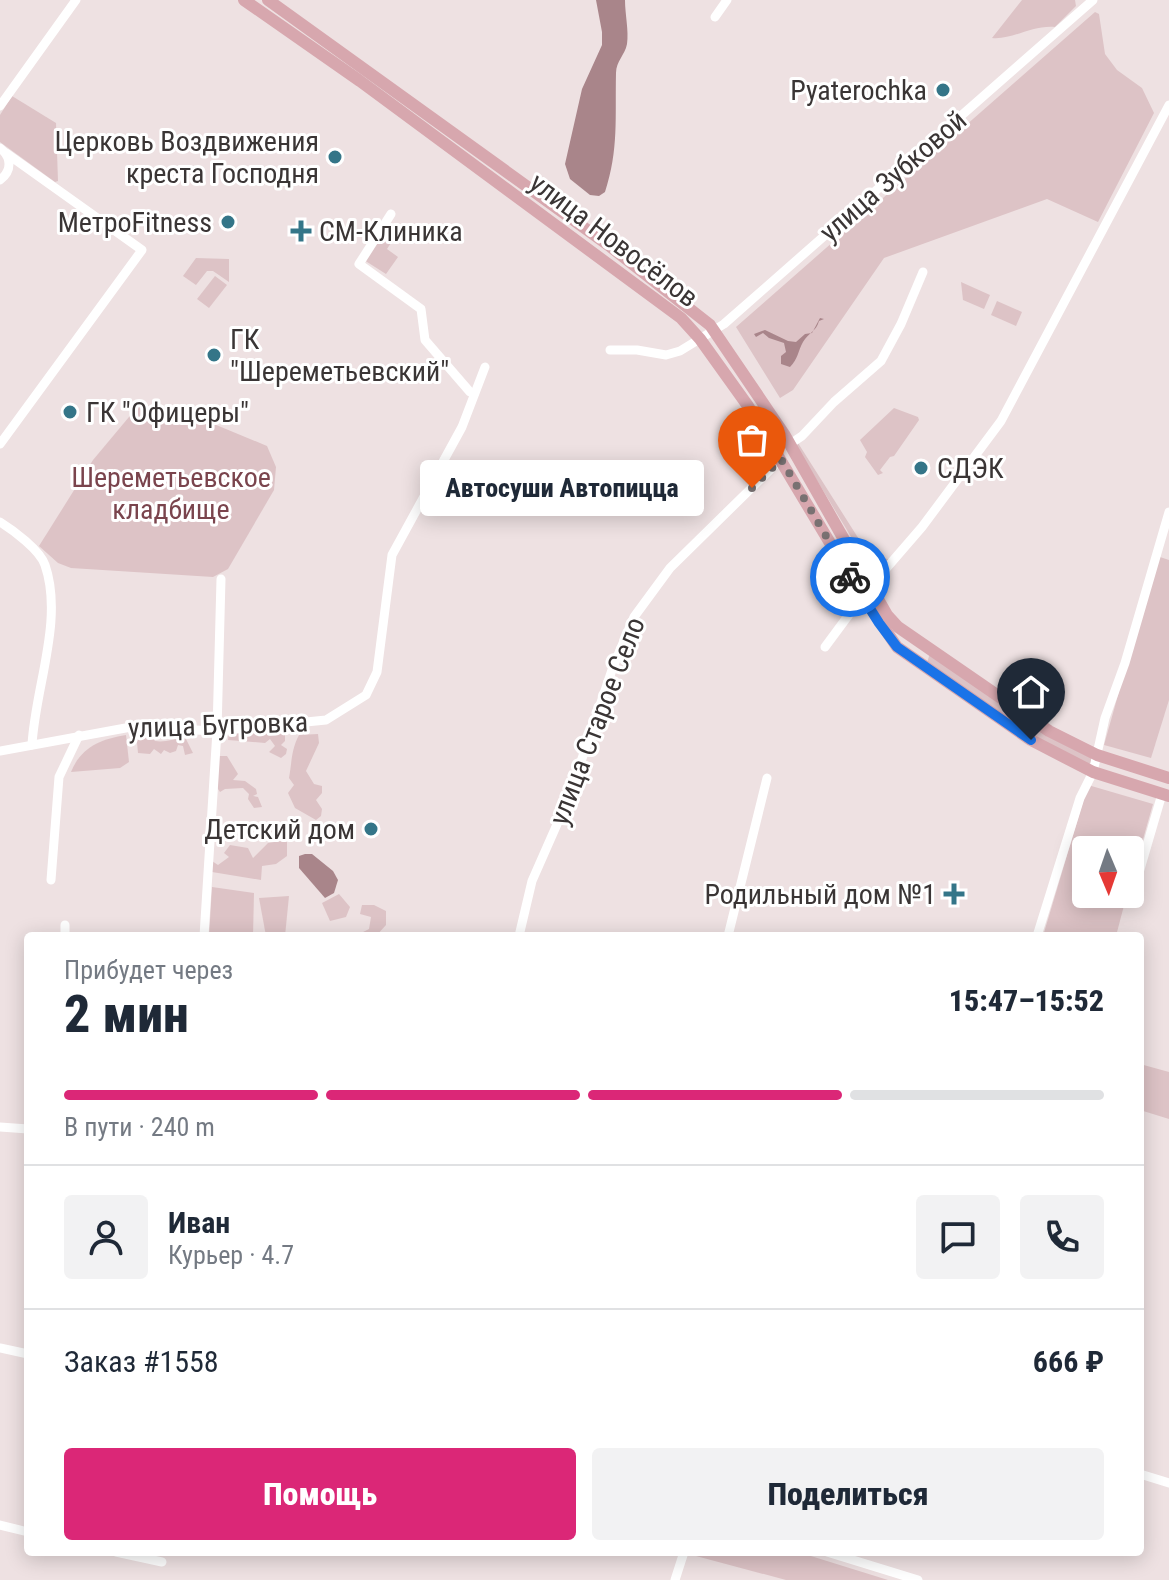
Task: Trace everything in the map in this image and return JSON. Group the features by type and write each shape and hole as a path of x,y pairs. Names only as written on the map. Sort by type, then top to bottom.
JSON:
{"main road":[{"name":"улица Новосёлов","path":"244,0 360,81 681,318 694,342 748,406 862,597 890,638 917,663 1031,740 1093,772 1166,795"},
{"name":"улица Новосёлов","path":"268,0 611,247 690,307 714,330 790,444 887,615 898,627 1049,731 1097,755 1169,778"}],"street":[{"path":"0,106 76,0"},
{"path":"715,17 727,0"},
{"name":"улица Зубковой","path":"694,342 734,317 1093,0"},
{"path":"871,586 922,527 1001,421 1169,105"},
{"path":"0,180 9,169 3,150"},
{"path":"0,444 142,250 3,150"},
{"path":"391,214 359,264 421,309 425,340 470,392"},
{"path":"790,444 881,361 923,272"},
{"path":"610,350 637,350 666,355 694,342"},
{"name":"улица Бугровка","path":"0,751 131,727 217,731 326,720 366,695 377,672 392,555 462,427 485,367"},
{"name":"улица Старое Село","path":"520,932 532,881 569,797 613,667 634,617 670,568 781,459"},
{"path":"1038,932 1080,798 1093,772 1105,718 1125,663 1169,512"},
{"path":"0,522 18,533 44,562 53,611 32,745"},
{"path":"204,932 217,731 221,579"},
{"path":"825,647 862,597"},
{"path":"51,880 59,777 79,735"},
{"path":"729,932 767,778"},
{"path":"1144,861 1166,795"},
{"path":"65,925 65,932"},
{"path":"0,1127 24,1129"},
{"path":"0,1348 24,1353"},
{"path":"1144,1475 1169,1483"},
{"path":"0,1525 24,1531"},
{"path":"134,1556 162,1562"},
{"path":"675,1580 683,1556"},
{"path":"840,1556 918,1580"}],"green space":[{"path":"1022,0 1075,0 1076,6 1055,27 992,38"},
{"path":"1095,12 1099,14 1105,54 1117,70 1142,88 1154,113 1098,222 1047,199 884,258 793,390 780,398 736,327"},
{"path":"12,96 56,123 58,181 55,182 0,142 0,115"},
{"path":"383,232 398,232 387,249 398,257 386,274 364,260"},
{"path":"196,258 229,259 229,282 213,271 207,271 196,285 183,276"},
{"path":"215,276 227,285 209,308 197,299"},
{"path":"961,282 990,295 984,309 963,300"},
{"path":"997,301 1022,312 1016,326 991,315"},
{"name":"Шереметьевское кладбище","path":"139,405 173,407 267,446 276,467 274,490 228,569 213,577 71,568 58,563 39,546 93,460"},
{"path":"894,408 919,420 894,456 880,470 883,473 878,475 865,457 867,452 860,440"},
{"path":"798,443 862,544 874,554 892,561 879,562 862,555 795,444"},
{"path":"1157,556 1169,560 1169,700 1151,758 1104,745"},
{"path":"930,653 1091,756 1092,762 1089,764 1040,741 927,663"},
{"path":"279,728 285,734 281,745 287,749 281,758 269,752 275,746 270,739 265,743 228,740 229,733 246,733 249,730 268,732"},
{"path":"136,732 148,732 155,741 186,739 193,753 185,755 183,746 178,745 176,751 170,753 164,750 161,754 154,749 150,754 138,753"},
{"path":"318,734 319,743 306,771 314,784 322,786 322,793 316,800 322,809 321,816 316,820 295,808 288,793 294,785 289,778 299,735"},
{"path":"126,735 129,762 120,768 71,772 86,750 108,739"},
{"path":"216,756 227,756 238,774 233,780 245,781 256,789 257,794 253,796 258,797 262,807 254,808 243,788 220,792 216,786"},
{"path":"1088,785 1153,804 1144,836 1073,836"},
{"path":"1072,839 1072,908 1123,908 1117,932 1044,932"},
{"path":"287,840 287,856 276,864 262,866 261,880 212,872 212,861 218,865 229,857 224,853 230,845 248,848 253,858 268,843"},
{"path":"212,887 254,893 253,932 209,932"},
{"path":"339,894 350,907 346,917 330,921 322,903"},
{"path":"289,896 285,932 265,932 259,898"},
{"path":"362,905 374,905 386,911 386,925 380,932 363,932 369,929 371,917 360,914"},
{"path":"1144,1065 1169,1072 1169,1119 1144,1111"},
{"path":"696,1556 811,1556 888,1580 786,1580"}],"shaded area":[{"path":"596,0 625,0 628,34 626,48 616,69 612,162 605,192 599,196 590,195 570,179 565,164 582,89 602,45"},
{"path":"765,330 796,342 811,333 790,367 781,364 781,356 786,352 784,343 763,333 756,337 754,334"},
{"path":"312,854 333,871 338,880 334,893 325,898 299,868 299,856"}],"way so far":[{"path":"752,488 781,459 850,577"}],"place":[{"name":"Pyaterochka","path":"943,90"},
{"name":"Церковь Воздвижения креста Господня","path":"335,157"},
{"name":"МетроFitness","path":"228,222"},
{"name":"СМ-Клиника","path":"301,231"},
{"name":"ГК \"Шереметьевский\"","path":"214,355"},
{"name":"ГК \"Офицеры\"","path":"70,412"},
{"name":"СДЭК","path":"921,468"},
{"name":"Автосуши Автопицца","path":"752,488"},
{"name":"Детский дом","path":"371,829"},
{"name":"Родильный дом №1","path":"954,894"}],"route":[{"path":"850,577 897,647 1031,740"}]}
